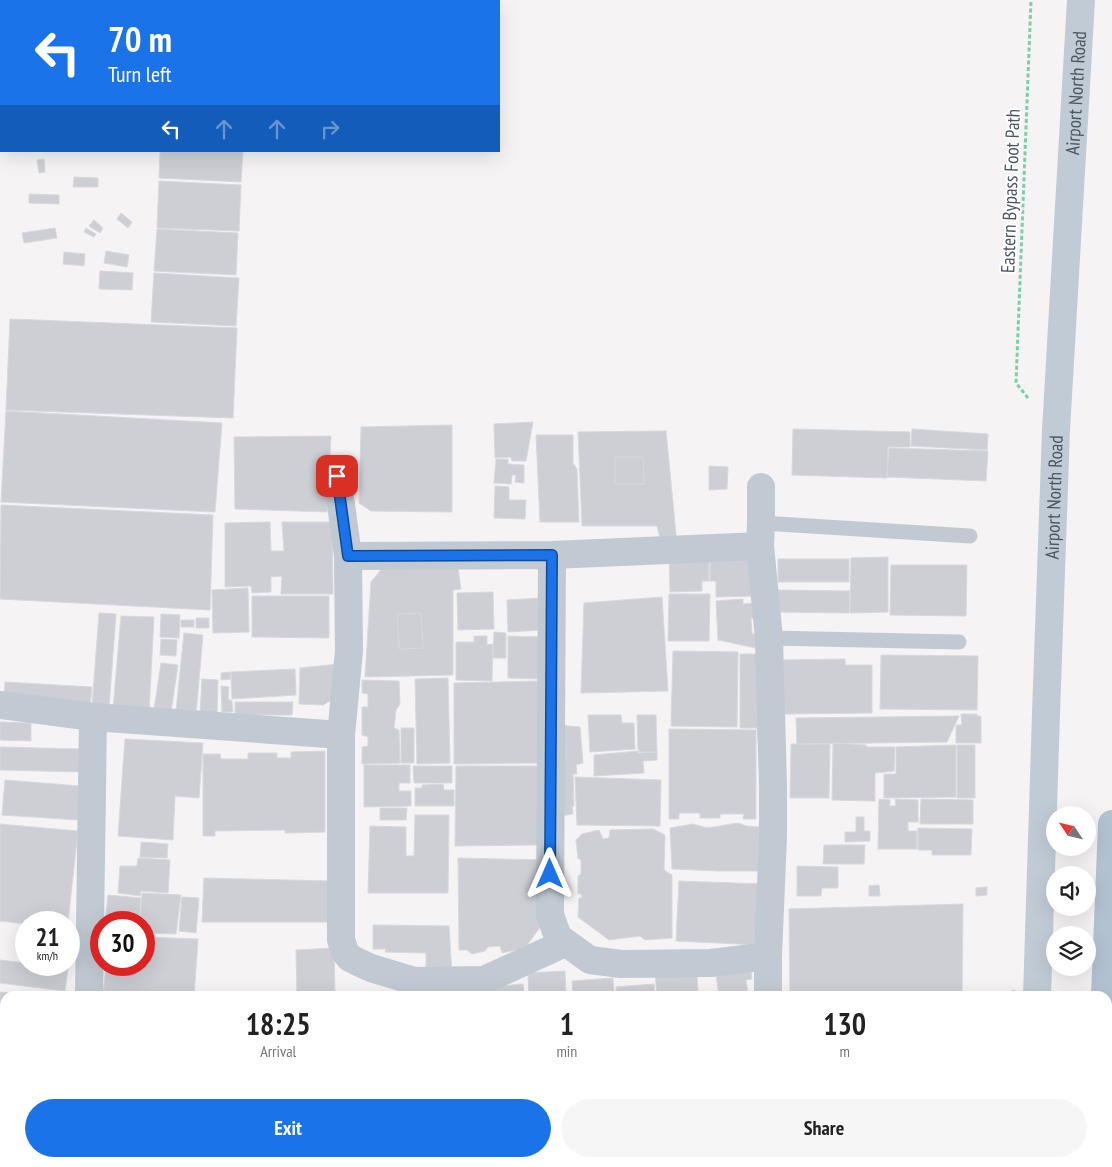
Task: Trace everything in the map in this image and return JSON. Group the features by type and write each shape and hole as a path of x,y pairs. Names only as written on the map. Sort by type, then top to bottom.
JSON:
{"main road":[{"name":"Airport North Road","path":"1038,991 1056,430 1081,0"},
{"path":"1105,991 1112,824"}],"street":[{"path":"337,476 348,556 349,651 341,735 341,940 345,952 350,958 371,968 414,981 484,980 565,943"},
{"path":"761,487 761,535 769,638 773,786 768,991"},
{"path":"348,556 552,555 761,535"},
{"path":"552,555 550,914 558,937 590,960 621,964 711,963 768,956"},
{"path":"0,706 93,717 341,735"},
{"path":"89,991 93,717"}],"lane":[{"path":"761,535 970,536"},
{"path":"769,638 959,642"}],"path":[{"name":"Eastern Bypass Foot Path","path":"1016,383 1031,0"}],"building":[{"path":"160,152 243,152 241,182 159,178"},
{"path":"44,159 45,172 39,173 37,160"},
{"path":"74,177 98,178 98,187 73,187"},
{"path":"159,181 241,185 239,231 157,228"},
{"path":"29,194 59,195 59,204 29,203"},
{"path":"121,213 132,222 128,228 117,219"},
{"path":"94,220 103,228 100,233 89,226"},
{"path":"55,228 57,238 24,243 22,233"},
{"path":"86,228 96,234 94,237 84,232"},
{"path":"157,229 238,233 236,275 154,271"},
{"path":"106,251 129,255 127,267 104,263"},
{"path":"64,252 85,254 84,266 63,264"},
{"path":"100,271 133,273 132,290 99,289"},
{"path":"154,273 239,278 236,326 151,322"},
{"path":"10,319 237,328 233,418 6,410"},
{"path":"6,411 222,423 215,512 1,502"},
{"path":"533,422 526,461 512,461 511,457 495,458 494,424"},
{"path":"452,425 452,512 371,511 359,503 361,427"},
{"path":"793,429 910,432 910,447 888,447 887,478 792,475"},
{"path":"912,429 988,434 987,450 911,446"},
{"path":"666,431 677,544 662,547 657,526 582,526 578,432"},
{"path":"536,435 573,435 573,463 577,469 579,522 540,522"},
{"path":"331,436 327,512 235,509 234,437"},
{"path":"889,448 988,451 986,481 887,477"},
{"path":"615,457 643,457 644,484 615,484"},
{"path":"496,459 508,459 508,464 524,465 524,483 515,482 516,475 512,475 511,484 494,483"},
{"path":"709,466 728,467 727,489 709,490"},
{"path":"495,486 509,487 509,500 526,500 525,519 494,518"},
{"path":"1,505 213,515 210,610 0,599"},
{"path":"270,522 271,551 284,551 282,522 332,522 333,594 281,594 282,576 271,577 271,592 252,593 251,586 225,587 225,523"},
{"path":"669,552 709,552 709,581 702,581 702,591 670,592"},
{"path":"751,552 752,596 716,597 716,581 710,581 710,553"},
{"path":"888,557 888,612 850,613 851,558"},
{"path":"778,559 849,559 849,582 778,582"},
{"path":"457,561 461,589 453,590 453,675 365,677 371,582 384,566"},
{"path":"891,565 967,565 966,616 890,615"},
{"path":"248,588 249,632 213,633 212,590"},
{"path":"777,590 850,591 849,613 777,612"},
{"path":"493,592 494,629 458,630 457,593"},
{"path":"669,594 710,594 709,641 668,641"},
{"path":"252,596 329,596 329,638 252,637"},
{"path":"662,597 668,691 581,693 584,603"},
{"path":"540,598 542,630 508,632 507,600"},
{"path":"743,599 743,604 755,603 756,617 751,619 752,634 760,633 761,649 718,640 716,601"},
{"path":"99,613 116,614 109,708 92,707"},
{"path":"421,613 423,648 399,649 397,614"},
{"path":"161,614 180,615 179,638 160,637"},
{"path":"121,616 154,617 149,712 113,709"},
{"path":"196,618 209,618 209,628 196,628"},
{"path":"181,620 194,620 194,627 181,627"},
{"path":"494,632 506,633 506,658 493,658"},
{"path":"184,633 203,635 196,714 176,711"},
{"path":"474,636 487,636 487,645 493,644 492,681 456,680 456,642 474,642"},
{"path":"508,636 541,637 540,679 508,678"},
{"path":"161,639 177,640 176,656 160,655"},
{"path":"673,651 738,652 737,727 671,726"},
{"path":"740,654 766,654 767,742 758,742 757,728 740,728"},
{"path":"881,655 978,656 977,710 880,709"},
{"path":"845,659 845,665 872,665 872,713 783,714 783,660"},
{"path":"161,663 178,665 171,712 154,710"},
{"path":"338,664 341,695 323,705 299,704 300,668"},
{"path":"295,669 296,695 232,699 231,672"},
{"path":"230,672 231,679 221,680 221,673"},
{"path":"448,678 450,763 417,764 415,679"},
{"path":"202,679 218,680 217,715 200,714"},
{"path":"362,680 399,681 400,704 396,710 394,728 399,730 400,763 362,764 362,747 368,746 368,737 362,735 362,707 368,707 368,694 362,693"},
{"path":"539,681 540,763 454,764 454,683"},
{"path":"5,682 92,687 90,707 4,702"},
{"path":"221,686 229,687 228,699 232,701 233,712 222,712"},
{"path":"235,702 293,702 292,715 235,715"},
{"path":"961,714 977,714 977,716 981,716 981,743 956,743 956,725 962,725"},
{"path":"588,715 621,715 622,723 634,723 635,749 590,752"},
{"path":"637,715 656,715 657,752 639,752"},
{"path":"959,716 947,742 797,744 796,718"},
{"path":"0,722 31,723 31,741 0,740"},
{"path":"557,725 580,727 583,763 576,765 577,774 573,774 573,814 560,816"},
{"path":"401,728 414,728 414,763 401,763"},
{"path":"669,729 756,730 756,819 743,819 744,814 720,814 720,818 700,818 700,813 679,813 679,819 669,819"},
{"path":"125,739 203,743 199,798 175,796 173,840 118,836"},
{"path":"833,743 866,745 867,747 895,747 894,771 875,773 875,801 832,800"},
{"path":"791,744 830,744 829,798 790,798"},
{"path":"956,745 956,797 884,798 884,774 896,774 896,747"},
{"path":"957,745 975,745 975,798 957,798"},
{"path":"0,747 83,749 83,772 0,770"},
{"path":"325,751 325,832 285,833 285,830 215,831 215,836 203,836 203,754 220,754 221,759 248,759 248,753 277,753 277,758 291,758 291,752"},
{"path":"638,751 638,753 657,752 657,760 643,761 644,773 594,776 594,755"},
{"path":"364,765 410,765 410,783 399,783 399,791 411,791 411,806 364,807"},
{"path":"413,766 452,766 452,783 414,783"},
{"path":"456,766 538,766 538,845 455,846"},
{"path":"575,777 661,780 660,826 577,825"},
{"path":"5,780 80,786 78,820 2,815"},
{"path":"443,784 444,790 454,790 454,806 415,806 415,788 422,788 422,785"},
{"path":"879,799 890,800 890,806 896,806 895,799 918,800 918,822 908,822 908,831 917,831 917,849 878,849"},
{"path":"921,799 973,800 973,824 920,824"},
{"path":"380,808 407,808 406,820 380,820"},
{"path":"415,815 449,815 448,893 368,893 370,826 406,827 406,856 414,856"},
{"path":"856,817 864,817 864,831 870,831 870,841 845,842 845,832 856,832"},
{"path":"738,823 746,826 760,827 762,871 672,869 670,828 693,824 707,828"},
{"path":"0,824 78,831 69,911 15,911 15,923 0,921"},
{"path":"918,828 972,829 971,855 932,855 932,850 918,850"},
{"path":"653,829 665,835 664,870 672,875 672,938 645,940 640,936 609,940 578,917 579,898 582,898 581,894 578,894 578,876 581,874 581,860 578,858 576,840 582,834 599,830 603,839 609,838 610,830"},
{"path":"141,842 168,844 167,858 140,857"},
{"path":"824,845 865,845 864,864 823,864"},
{"path":"138,858 170,860 168,893 141,891 140,896 118,893 120,866 137,866"},
{"path":"458,858 546,860 544,922 525,948 502,953 500,946 488,947 485,951 472,954 467,950 459,950"},
{"path":"797,866 838,867 838,888 822,888 821,896 797,896"},
{"path":"204,878 333,881 333,922 202,922"},
{"path":"679,881 763,884 760,945 676,941"},
{"path":"879,885 880,896 869,896 869,886"},
{"path":"987,887 987,895 976,896 976,888"},
{"path":"142,893 181,895 176,934 155,933 155,911 141,911"},
{"path":"108,895 141,898 140,911 106,911"},
{"path":"182,897 199,898 196,933 179,931"},
{"path":"963,904 962,991 790,991 789,909"},
{"path":"373,925 449,926 452,974 426,977 426,953 385,952 386,949 373,949"},
{"path":"155,937 198,939 194,991 103,991 105,976 155,976"},
{"path":"334,948 335,991 297,991 296,950"},
{"path":"0,960 15,962 15,976 67,976 65,991 0,983"},
{"path":"697,970 698,991 657,991 655,972"},
{"path":"565,971 566,991 529,991 528,973"},
{"path":"751,971 752,979 746,980 748,991 718,991 716,975"},
{"path":"613,978 614,991 573,991 572,981"},
{"path":"523,984 524,991 444,991"},
{"path":"654,984 655,991 616,991 616,987"}],"route":[{"path":"337,476 348,556 552,555 550,874"}]}
